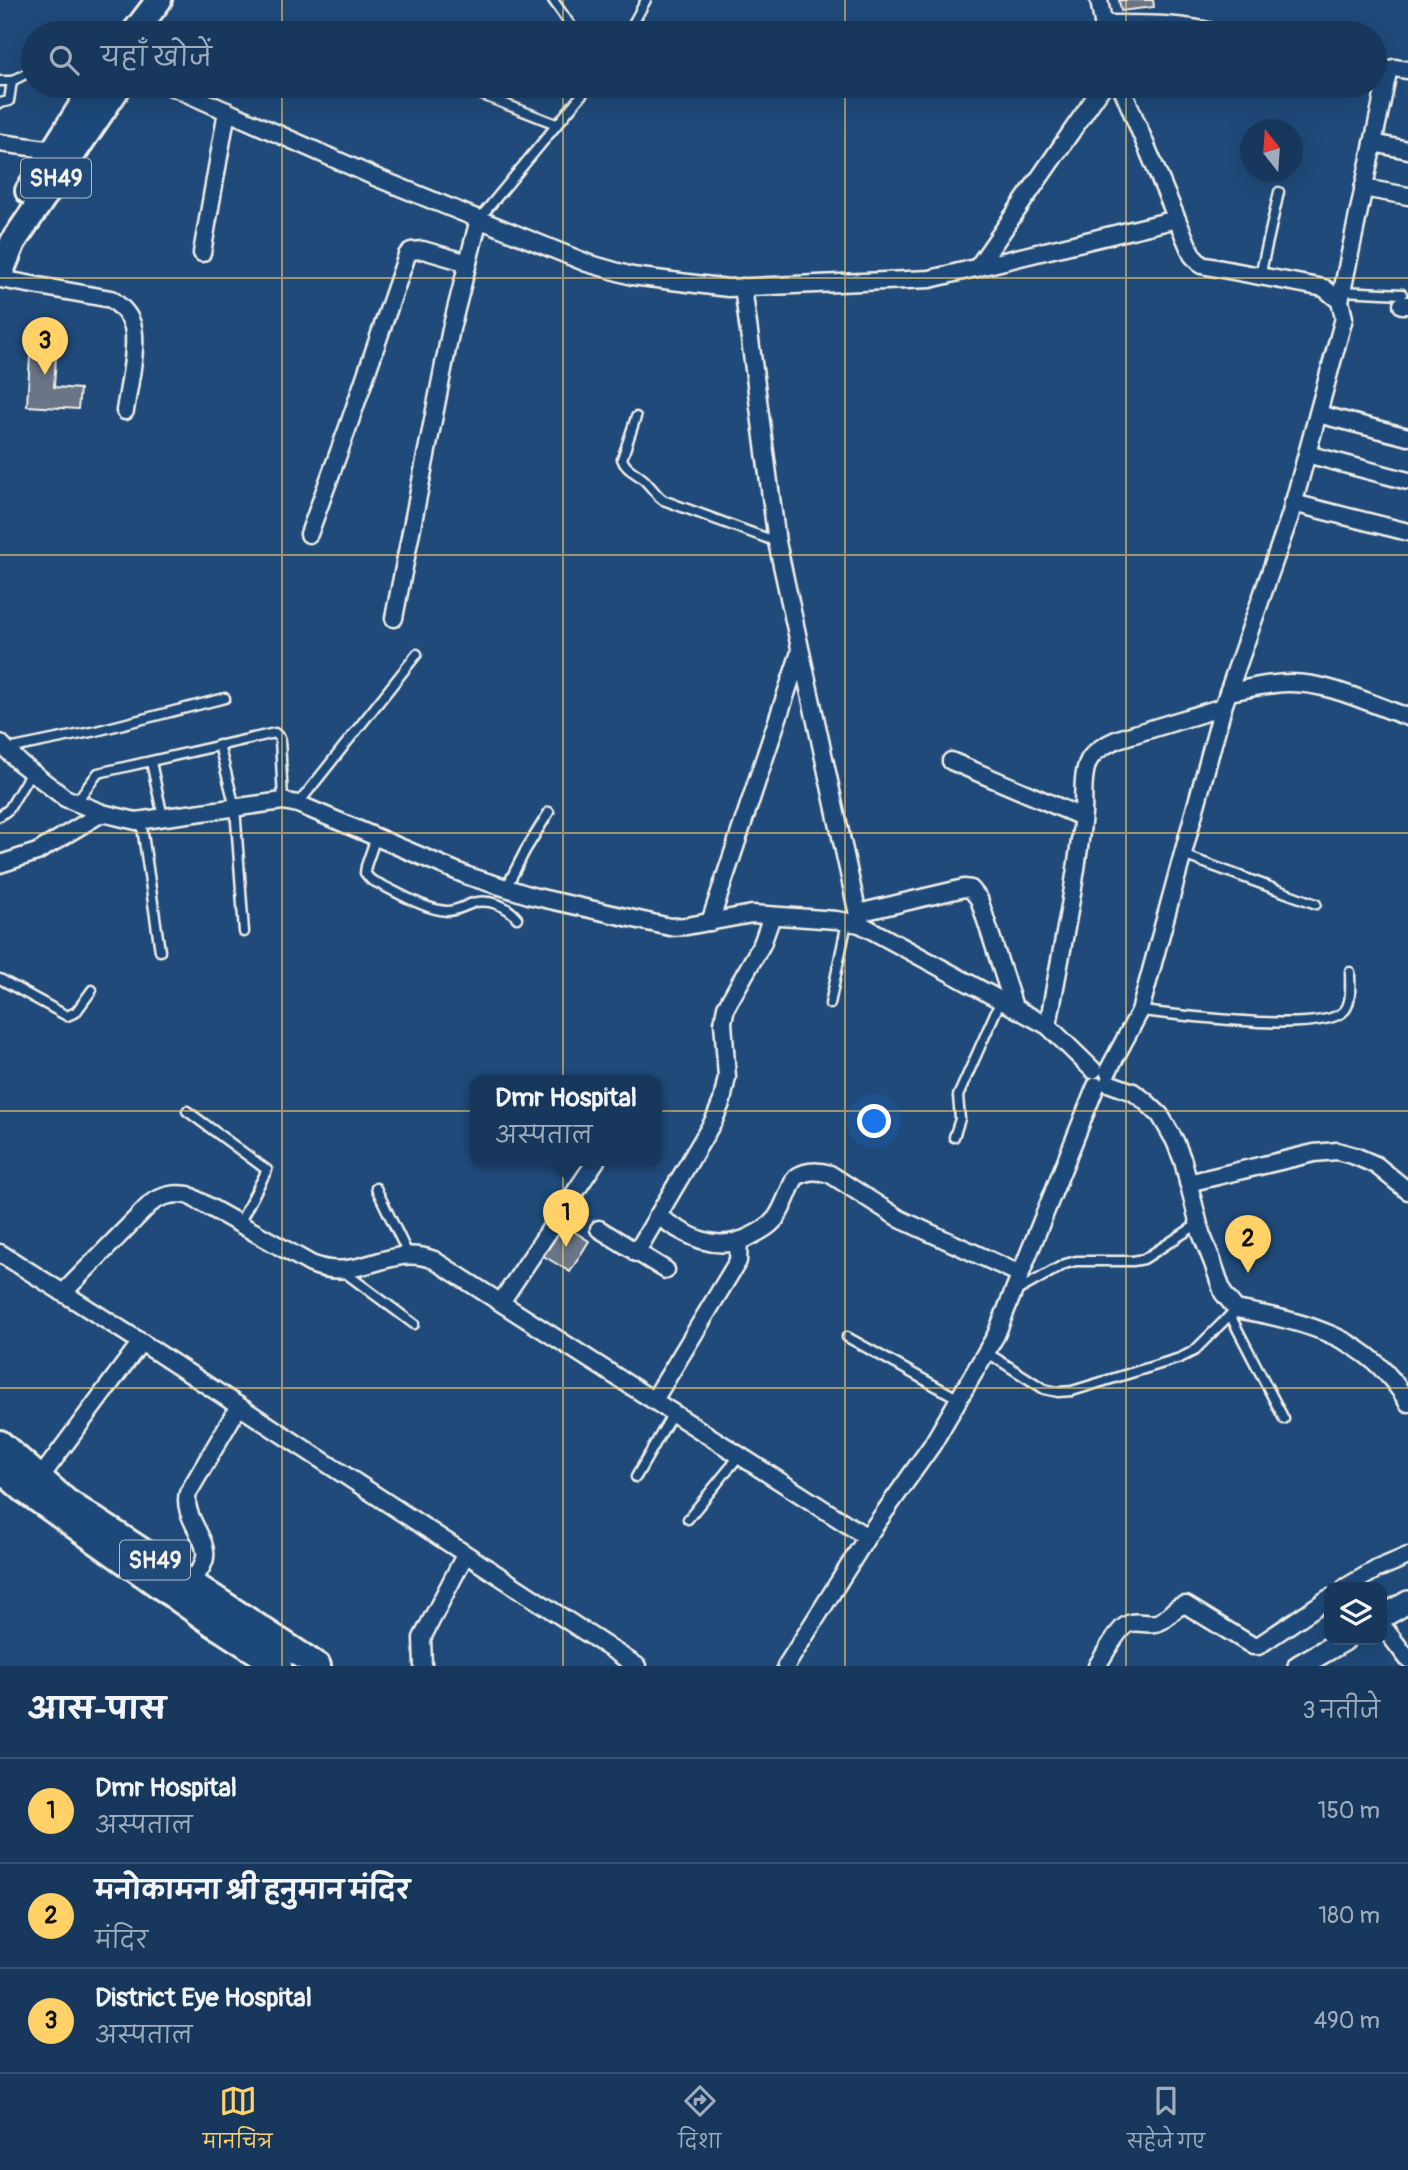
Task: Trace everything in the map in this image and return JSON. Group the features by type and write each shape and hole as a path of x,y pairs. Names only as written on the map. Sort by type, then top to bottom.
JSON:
{"main road":[{"path":"143,21 159,0"},
{"path":"163,21 178,0"},
{"name":"SH49","path":"0,236 86,98"},
{"name":"SH49","path":"0,274 13,242 111,98"},
{"name":"SH49","path":"0,1443 66,1501 318,1666"},
{"name":"SH49","path":"0,1469 24,1490 279,1666"},
{"path":"1387,1614 1408,1602"},
{"path":"1300,1666 1336,1645"}],"street":[{"path":"1099,0 1103,21"},
{"path":"1387,77 1389,69 1408,70"},
{"path":"197,98 375,177 587,263 632,276 728,288 930,279 1177,219"},
{"path":"977,268 1095,98"},
{"path":"1126,98 1192,255 1201,265 1324,288 1341,296"},
{"path":"786,1666 867,1536 932,1445 996,1335 1101,1077 1140,1011 1226,699 1293,503 1344,318 1341,296 1383,98"},
{"path":"202,253 227,111"},
{"path":"0,143 54,150"},
{"path":"1373,143 1408,150"},
{"path":"1363,188 1408,196"},
{"path":"394,618 451,329 479,219"},
{"path":"309,534 407,256 411,251 423,250 468,263"},
{"path":"0,279 111,299 124,309 132,323 135,337 125,411"},
{"path":"743,287 777,542 855,920 1048,1026 1101,1077 1133,1092 1160,1115 1175,1140 1198,1224 1223,1293 1233,1312 1265,1315 1303,1325 1360,1348 1385,1370 1407,1399"},
{"path":"1318,414 1408,437"},
{"path":"1307,454 1408,481"},
{"path":"1293,503 1408,532"},
{"path":"709,922 800,650"},
{"path":"1048,1026 1083,817 1086,770 1091,757 1105,745 1226,699 1286,683 1328,688 1408,718"},
{"path":"4,746 31,772 65,797 102,813 136,821 290,802 468,876 532,896 670,927 752,915 855,920 964,888 971,889 979,899 1007,1003"},
{"path":"951,761 1083,817"},
{"path":"0,864 37,852 102,813"},
{"path":"636,1253 714,1120 722,1101 727,1077 723,1022 726,1007 762,944 772,916"},
{"path":"1188,1183 1314,1153 1337,1151 1376,1165 1408,1191"},
{"path":"501,1302 593,1166"},
{"path":"657,1216 688,1236 705,1243 720,1245 739,1242 764,1230 776,1218 795,1178 809,1171 819,1171 830,1174 900,1219 1020,1274"},
{"path":"64,1293 150,1205 160,1197 174,1193 188,1195 325,1270 342,1271 408,1254 422,1255 435,1260 867,1536"},
{"path":"599,1229 666,1270"},
{"path":"654,1400 738,1261 739,1242"},
{"path":"0,1253 637,1666"},
{"path":"40,1478 141,1342"},
{"path":"190,1583 204,1563 205,1555 204,1546 188,1513 188,1493 239,1406"},
{"path":"423,1666 422,1638 465,1555"},
{"path":"1355,1582 1408,1556"},
{"path":"1097,1666 1126,1625 1157,1623 1181,1605 1186,1605 1253,1646 1258,1646 1324,1601"},
{"path":"1387,1632 1408,1659"}],"lane":[{"path":"553,0 568,21"},
{"path":"635,21 646,0"},
{"path":"0,81 12,81 21,76"},
{"path":"0,103 9,101 12,81"},
{"path":"490,98 556,124"},
{"path":"479,219 579,98"},
{"path":"1260,276 1279,192"},
{"path":"1341,296 1404,302"},
{"path":"636,417 622,459 626,467 646,481 656,495 663,500 777,542"},
{"path":"290,802 417,654"},
{"path":"4,746 96,731 225,698"},
{"path":"76,802 98,773 275,733 280,738 290,802"},
{"path":"219,745 235,807 244,932"},
{"path":"151,762 163,817"},
{"path":"0,816 9,809 31,772"},
{"path":"506,888 549,812"},
{"path":"141,820 160,951"},
{"path":"376,837 365,873 371,880 430,907 447,911 481,901 511,910 517,918"},
{"path":"1183,855 1316,904"},
{"path":"831,1004 855,920"},
{"path":"1140,1011 1285,1023 1332,1017 1342,1013 1346,1007 1350,972"},
{"path":"0,979 67,1016 76,1012 92,990"},
{"path":"954,1137 960,1119 958,1096 1007,1003"},
{"path":"187,1111 267,1170 240,1222"},
{"path":"376,1188 408,1254"},
{"path":"1012,1294 1065,1264 1076,1261 1144,1259 1198,1224"},
{"path":"342,1271 414,1324"},
{"path":"986,1352 1044,1389 1072,1391 1180,1358 1194,1351 1233,1312 1283,1419"},
{"path":"847,1338 959,1399"},
{"path":"636,1477 674,1412"},
{"path":"688,1519 740,1455"}],"building":[{"path":"1119,0 1153,0 1154,7 1121,11"},
{"path":"31,339 57,341 54,387 80,389 78,409 27,406"},
{"path":"562,1224 589,1241 570,1272 542,1255"}],"place":[{"name":"District Eye Hospital","path":"45,375"},
{"name":"Dmr Hospital","path":"566,1247"},
{"name":"मनोकामना श्री हनुमान मंदिर","path":"1248,1273"}]}
